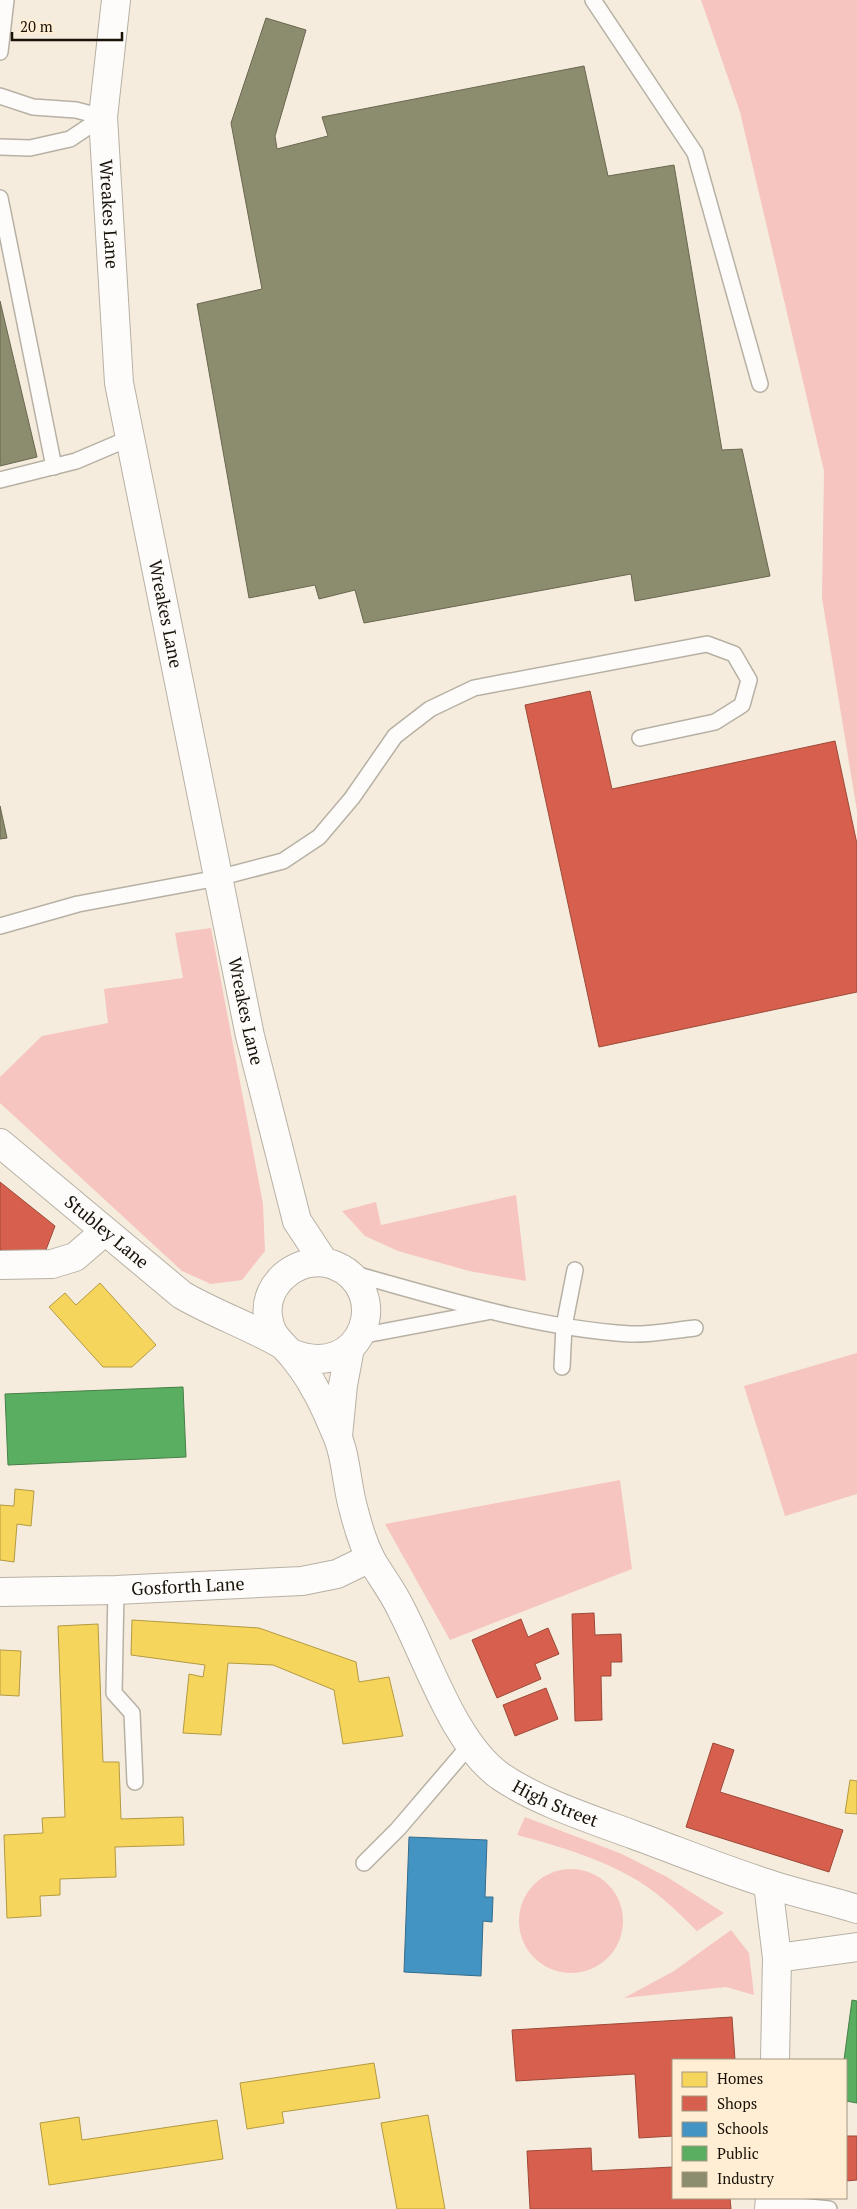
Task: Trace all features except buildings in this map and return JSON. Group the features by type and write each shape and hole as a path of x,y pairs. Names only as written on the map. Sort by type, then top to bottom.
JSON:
{"street":[{"name":"Wreakes Lane","path":"116,0 103,117 119,383 250,1036 297,1221 334,1266 355,1281 362,1293 366,1307 365,1322 355,1342 343,1385 338,1438"},
{"name":"Stubley Lane","path":"0,1143 104,1232 182,1295 206,1309 247,1325 285,1348"},
{"name":"Wreakes Lane","path":"297,1221 283,1277 269,1297 267,1313 270,1329 315,1389 338,1438 353,1510 370,1558"},
{"path":"0,1265 52,1264 75,1257 104,1232"},
{"path":"219,1313 247,1304 283,1277 306,1263 334,1266"},
{"path":"285,1348 306,1360 321,1361 337,1357 355,1342"},
{"name":"Gosforth Lane","path":"0,1592 116,1590 302,1581 337,1574 370,1558"},
{"name":"High Street","path":"370,1558 401,1608 469,1746 499,1775 530,1792 596,1821 768,1884 857,1909"},
{"path":"768,1884 777,1958 775,2059"},
{"path":"777,1958 857,1947"}],"lane":[{"path":"0,52 6,0"},
{"path":"593,0 695,153 760,384"},
{"path":"0,96 33,107 76,110 103,117"},
{"path":"0,147 30,148 70,139 103,117"},
{"path":"0,198 54,466"},
{"path":"0,480 76,461 130,438"},
{"path":"0,926 78,904 218,878 283,861 319,837 352,798 395,736 430,710 474,688 707,644 734,654 750,680 742,705 714,722 640,738"},
{"path":"334,1266 491,1312 564,1326 632,1334 695,1328"},
{"path":"562,1367 564,1326 575,1270"},
{"path":"355,1342 491,1312"},
{"path":"116,1590 114,1693 132,1713 135,1782"},
{"path":"364,1864 398,1829 469,1746"},
{"path":"769,2203 830,2209"}],"shaded area":[{"path":"701,0 857,0 857,811 822,598 824,471 740,112"},
{"path":"211,928 263,1204 265,1251 242,1280 211,1284 182,1271 0,1103 0,1077 42,1036 108,1023 104,989 183,978 175,933"},
{"path":"516,1195 526,1281 469,1271 398,1251 365,1236 342,1211 376,1202 381,1225"},
{"path":"857,1353 857,1494 785,1516 744,1386"},
{"path":"620,1480 632,1569 450,1640 385,1524"},
{"path":"525,1817 622,1854 667,1877 724,1913 697,1931 663,1899 631,1876 594,1859 517,1835"},
{"path":"571,1869 591,1873 608,1884 619,1901 623,1921 619,1941 608,1958 591,1969 571,1973 551,1969 534,1958 523,1941 519,1921 523,1901 534,1884 551,1873"},
{"path":"731,1930 749,1953 754,1995 726,1987 624,1998 674,1971"}]}
